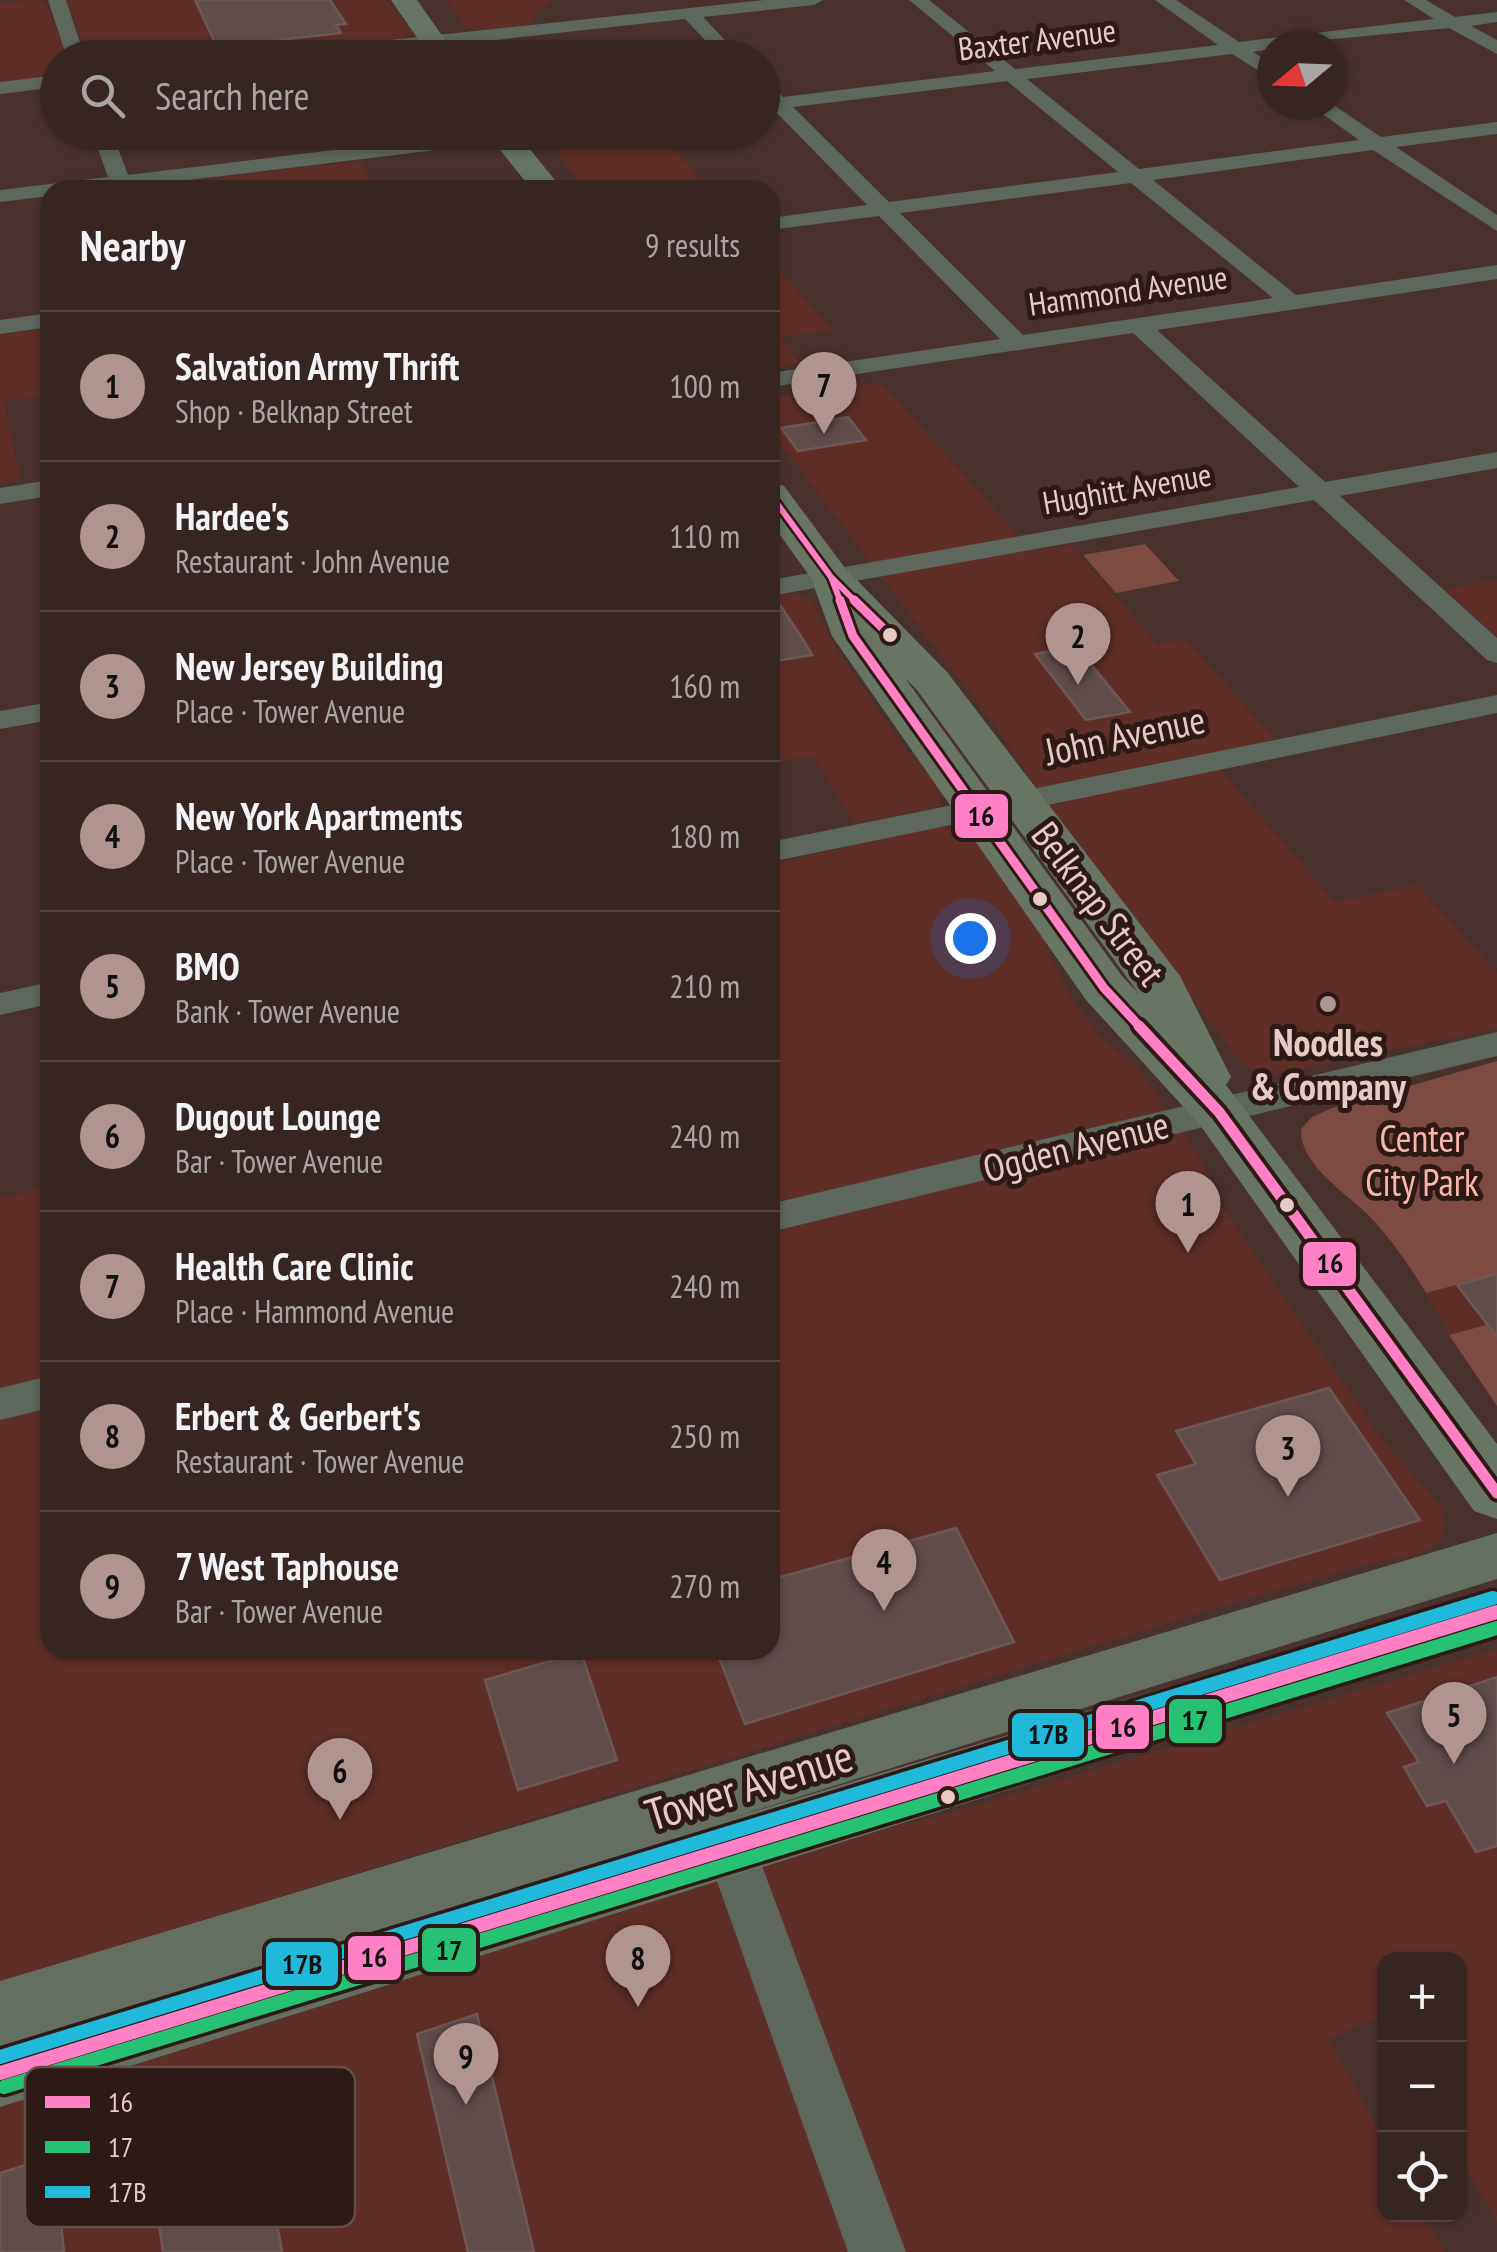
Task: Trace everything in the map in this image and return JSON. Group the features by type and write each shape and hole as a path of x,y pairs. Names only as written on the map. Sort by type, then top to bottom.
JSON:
{"highway":[{"path":"404,0 442,40"},
{"path":"426,0 446,40"},
{"path":"524,150 542,180"},
{"name":"Belknap Street","path":"780,508 831,577 922,670 1119,1006 1219,1112 1497,1493"}],"main road":[{"name":"Tower Avenue","path":"0,2014 1497,1556"},
{"name":"Tower Avenue","path":"0,2074 1497,1612"},
{"path":"731,1850 728,1830 744,1814 868,1772 942,1725"}],"street":[{"path":"56,0 70,40"},
{"path":"479,40 551,18 690,14 814,0"},
{"path":"918,0 1291,302"},
{"path":"1164,0 1257,63"},
{"path":"1413,0 1497,48"},
{"path":"690,14 715,40"},
{"name":"Baxter Avenue","path":"780,97 1011,76 1497,17"},
{"path":"0,88 40,83"},
{"path":"780,110 1017,343"},
{"path":"1342,120 1497,224"},
{"path":"780,223 1497,128"},
{"path":"109,150 120,180"},
{"path":"168,180 399,150"},
{"path":"0,196 40,191"},
{"name":"Hammond Avenue","path":"780,379 1291,302 1494,276"},
{"path":"0,327 40,321"},
{"path":"1138,325 1497,654"},
{"name":"Hughitt Avenue","path":"780,586 1497,460"},
{"path":"0,496 40,490"},
{"name":"John Avenue","path":"780,850 1497,704"},
{"path":"0,720 40,713"},
{"path":"0,1004 40,995"},
{"name":"Ogden Avenue","path":"780,1216 1497,1044"},
{"path":"0,1404 40,1394"},
{"path":"731,1850 878,2252"}],"shaded area":[{"path":"66,0 386,0 413,33 398,40 81,40"},
{"path":"446,0 551,1 536,11 532,25 479,31 468,29"},
{"path":"45,1 61,40 40,40 40,79 0,83 0,3"},
{"path":"554,150 675,150 701,180 580,180"},
{"path":"360,161 371,180 196,180"},
{"path":"780,270 832,330 781,337 801,364 780,367"},
{"path":"40,329 40,397 4,402 20,480 0,484 0,335"},
{"path":"881,382 1032,551 1070,545 1158,644 1185,639 1275,739 1207,755 1335,902 1417,885 1497,973 1497,1029 1278,1073 1263,1073 1241,1063 1057,821 1001,734 780,443 780,397"},
{"path":"1497,580 1497,638 1445,589"},
{"path":"780,593 812,600 834,645 906,750 943,790 939,806 855,824 813,756 780,761"},
{"path":"932,828 954,828 973,836 1044,940 1068,993 1099,1035 1140,1070 1204,1166 1222,1207 1382,1439 1440,1505 1446,1524 1440,1541 1419,1554 1364,1565 1236,1602 0,1983 0,1199 40,1189 40,1660 780,1660 780,862"},
{"path":"1497,1274 1497,1322 1449,1335 1426,1293"},
{"path":"1497,1649 1497,2223 1467,2168 1467,1952 1377,1952 1377,2018 1329,2039 1377,2127 1377,2222 1429,2222 1445,2252 0,2252 0,2107 25,2099 25,2227 355,2227 355,2067 126,2067 862,1833 940,1816"}],"green space":[{"path":"1145,544 1179,581 1116,593 1083,555"},
{"name":"Center City Park","path":"1497,1061 1497,1274 1426,1293 1381,1229 1317,1168 1308,1156 1301,1129 1312,1117 1332,1108"},
{"path":"1497,1322 1497,1406 1449,1335"}],"building":[{"path":"195,0 330,0 346,24 336,25 341,33 279,40 214,40"},
{"path":"848,417 866,440 798,451 781,428"},
{"path":"780,605 804,641 812,655 780,660"},
{"path":"1076,646 1130,712 1086,720 1035,654"},
{"path":"1497,1274 1497,1337 1457,1285"},
{"path":"1329,1388 1420,1520 1220,1580 1157,1475 1196,1464 1176,1431"},
{"path":"956,1528 1014,1642 745,1724 720,1660 780,1660 780,1577"},
{"path":"554,1660 584,1660 617,1760 518,1790 485,1680"},
{"path":"1497,1677 1497,1846 1476,1852 1446,1801 1427,1806 1404,1767 1419,1762 1387,1713"},
{"path":"477,2014 534,2252 468,2252 417,2034"},
{"path":"25,2165 25,2227 61,2227 64,2252 0,2252 0,2173"},
{"path":"160,2227 278,2227 282,2252 163,2252"}],"transit line":[{"name":"16","path":"780,508 831,577 892,637"},
{"name":"16","path":"831,577 853,636 1104,988 1219,1112 1497,1493"},
{"name":"17B","path":"0,2057 1493,1598"},
{"name":"16","path":"0,2073 1497,1612"},
{"name":"17","path":"69,2067 1497,1628"},
{"name":"17","path":"4,2087 25,2081"}],"place":[{"name":"Health Care Clinic","path":"824,434"},
{"name":"Hardee's","path":"1078,685"},
{"name":"Noodles & Company","path":"1328,1004"},
{"name":"Salvation Army Thrift","path":"1188,1253"},
{"name":"New Jersey Building","path":"1288,1497"},
{"name":"New York Apartments","path":"884,1611"},
{"name":"BMO","path":"1454,1764"},
{"name":"Dugout Lounge","path":"340,1820"},
{"name":"Erbert & Gerbert's","path":"638,2007"},
{"name":"7 West Taphouse","path":"466,2105"}]}
